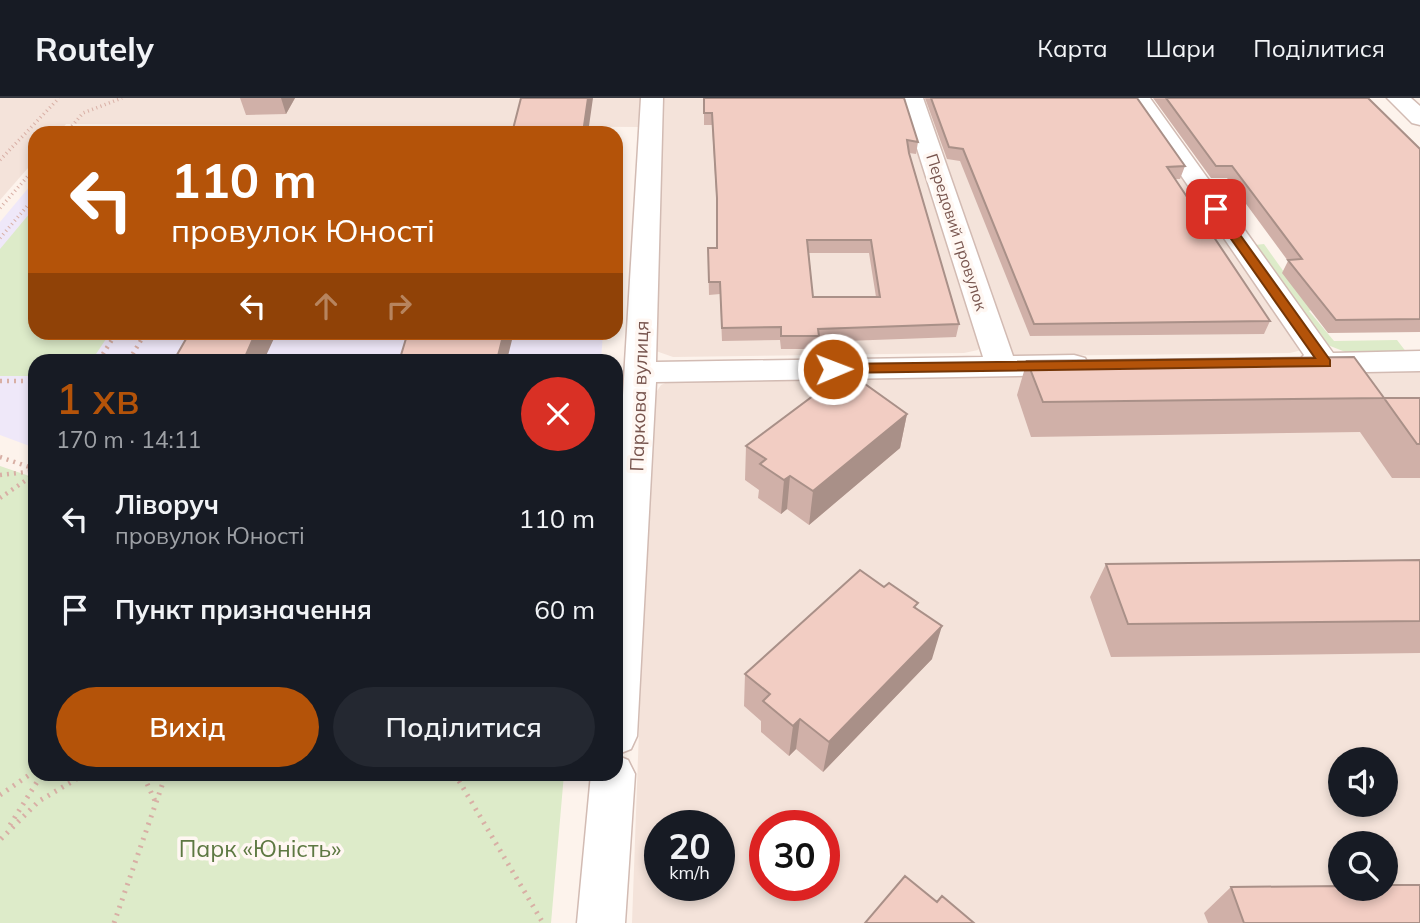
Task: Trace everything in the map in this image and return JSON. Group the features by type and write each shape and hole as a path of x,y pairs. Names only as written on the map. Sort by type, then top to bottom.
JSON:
{"street":[{"name":"Паркова вулиця","path":"623,646 637,466 652,98"},
{"name":"Передовий провулок","path":"912,98 1001,366"},
{"path":"1139,98 1325,363"},
{"path":"1398,98 1420,118"},
{"path":"1283,363 1420,361"},
{"path":"640,372 1105,365"},
{"path":"601,923 612,781"}],"path":[{"path":"32,126 59,98"},
{"path":"71,126 83,113 122,98"},
{"path":"0,160 28,131"},
{"path":"0,208 28,176"},
{"path":"0,238 28,205"},
{"path":"0,381 28,381"},
{"path":"0,457 28,468"},
{"path":"0,475 28,472"},
{"path":"0,498 28,476"},
{"path":"0,795 28,776"},
{"path":"1,840 38,781"},
{"path":"1,840 27,808 68,781"},
{"path":"145,781 156,803"},
{"path":"114,923 164,781"},
{"path":"459,781 543,923"}],"shaded area":[{"path":"0,98 641,98 640,127 28,126 28,168 0,200"},
{"path":"659,98 900,98 982,345 978,350 964,353 673,357 656,351"},
{"path":"920,98 1136,98 1302,350 1290,353 1007,356"},
{"path":"28,188 28,340 602,340 601,354 28,354 28,445 0,435 0,222"},
{"path":"1420,370 1420,923 632,923 651,400 661,385 670,381"}],"green space":[{"path":"28,215 28,340 105,340 96,354 28,354 28,376 0,376 0,249"},
{"path":"1264,244 1311,310 1309,311 1334,341 1397,340 1407,353 1348,353 1320,342 1255,245"},
{"name":"Парк «Юність»","path":"0,466 28,476 28,781 563,781 551,923 0,923"}],"building":[{"path":"521,98 588,98 584,126 514,126"},
{"path":"704,98 904,98 918,142 907,140 909,153 959,324 818,329 819,336 781,336 781,327 722,328 720,282 709,282 708,248 717,248 717,198 712,113 704,113","holes":["807,240 871,240 880,297 813,297"]},
{"path":"931,98 1137,98 1185,166 1167,167 1270,321 1034,324 963,149 949,147"},
{"path":"1166,98 1368,98 1420,149 1420,319 1336,320 1288,260 1302,259 1232,166 1216,166"},
{"path":"185,340 252,340 246,354 177,354"},
{"path":"406,340 502,340 498,354 401,354"},
{"path":"1354,357 1384,398 1043,402 1027,361"},
{"path":"841,375 861,387 865,384 907,414 813,491 790,476 784,480 760,464 766,459 746,446"},
{"path":"1384,398 1420,398 1420,444 1417,444"},
{"path":"1420,560 1420,621 1128,624 1106,564"},
{"path":"860,570 884,587 889,583 918,603 914,607 942,626 829,742 800,719 793,726 763,701 770,694 745,674"},
{"path":"905,876 937,902 942,896 974,923 865,923"},
{"path":"1398,885 1420,885 1420,923 1244,923 1231,887 1328,886 1328,901 1398,901"}],"route":[{"path":"833,369 1325,363 1216,209"}]}
